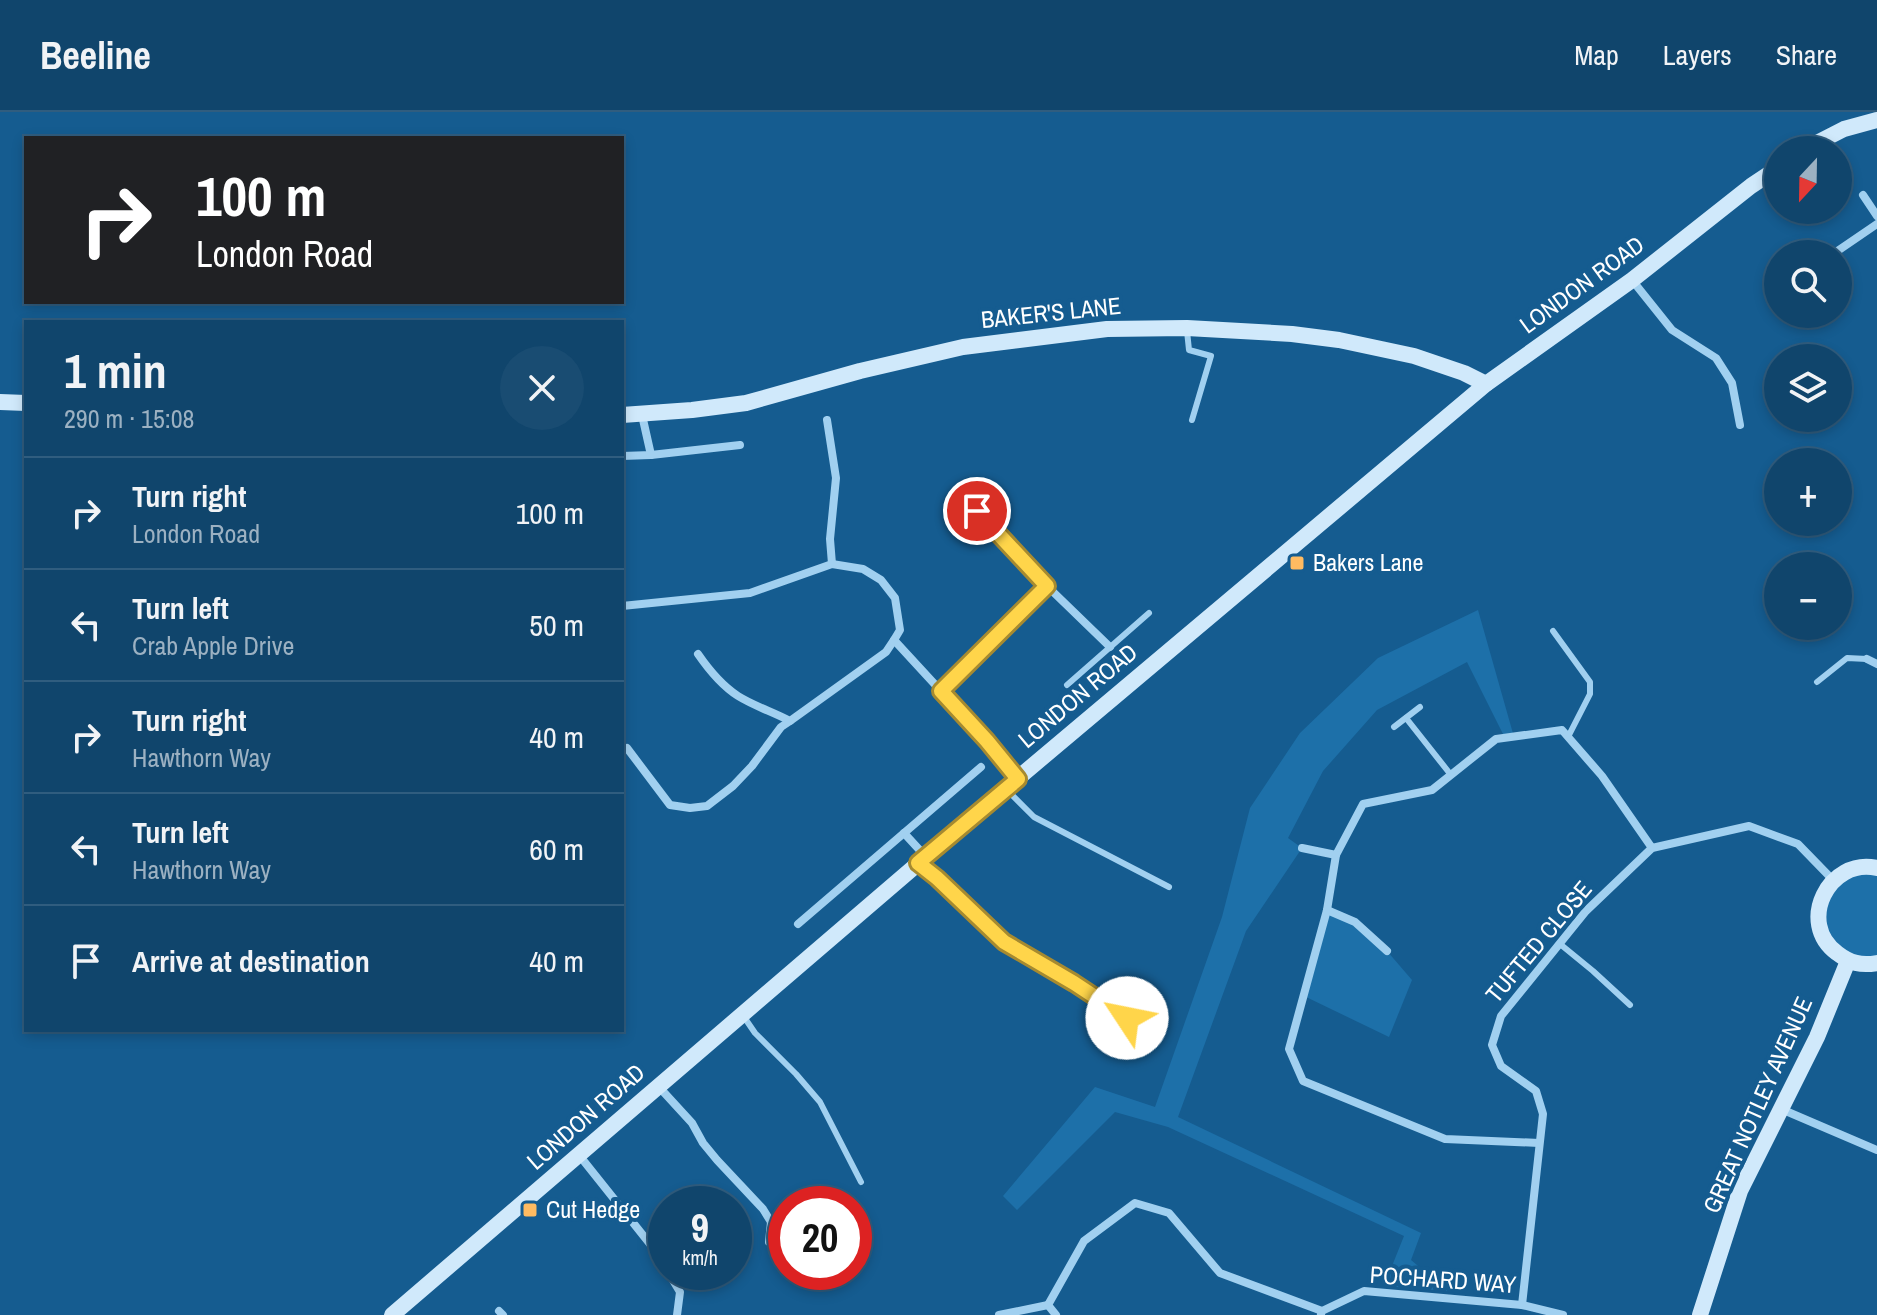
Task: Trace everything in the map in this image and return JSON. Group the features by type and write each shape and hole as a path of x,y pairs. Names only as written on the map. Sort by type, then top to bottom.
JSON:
{"street":[{"path":"1844,129 1859,112"},
{"path":"1830,136 1877,120"},
{"name":"LONDON ROAD","path":"392,1315 1011,784 1486,384 1632,280 1764,177"},
{"path":"1863,195 1877,216"},
{"path":"1852,241 1877,224"},
{"path":"1632,280 1672,330 1716,358 1732,383 1740,425"},
{"name":"BAKER'S LANE","path":"624,415 746,403 860,371 963,347 1107,329 1187,328 1339,340 1414,356 1486,384"},
{"path":"0,402 24,403"},
{"path":"642,415 651,455"},
{"path":"827,420 836,478 830,539 832,564"},
{"path":"624,456 740,445"},
{"path":"977,511 1110,647"},
{"path":"624,606 750,593 832,564 863,569 881,580 895,598 900,630 886,652 781,727 752,766 707,806 690,808 670,805 627,748"},
{"path":"941,691 1047,586"},
{"path":"894,640 987,741 1011,784"},
{"path":"698,654 722,684 739,697 790,721"},
{"path":"1867,659 1877,664"},
{"path":"1539,1143 1445,1139 1303,1081 1289,1049 1327,910 1336,855 1363,804 1432,790 1496,739 1562,730 1602,776 1652,848 1749,826 1798,844 1833,880"},
{"path":"798,924 981,767"},
{"path":"904,833 922,860"},
{"path":"1302,848 1336,855"},
{"name":"TUFTED CLOSE","path":"1522,1305 1543,1114 1536,1091 1501,1066 1492,1045 1501,1016 1586,911 1652,848"},
{"path":"1877,868 1857,868 1843,872 1833,880 1820,901 1818,916 1820,932 1829,947 1848,961 1866,965 1877,963"},
{"path":"1327,910 1355,922 1387,951"},
{"name":"GREAT NOTLEY AVENUE","path":"1700,1315 1740,1191 1817,1037 1848,961"},
{"path":"659,1086 692,1123 717,1160 768,1217"},
{"path":"1781,1109 1877,1150"},
{"path":"579,1155 648,1241"},
{"name":"POCHARD WAY","path":"1048,1305 1084,1241 1135,1203 1169,1213 1220,1273 1321,1313 1364,1291 1522,1305 1563,1315"},
{"path":"677,1315 679,1290"},
{"path":"999,1315 1048,1305 1056,1315"}],"lane":[{"path":"1187,328 1189,350 1211,356 1192,420"},
{"path":"1067,685 1149,613"},
{"path":"1553,631 1590,682 1590,694 1568,737"},
{"path":"1817,682 1847,658 1867,659"},
{"path":"1394,727 1420,707"},
{"path":"1406,718 1451,775"},
{"path":"1011,784 1034,817 1169,887"},
{"path":"922,860 1004,942 1127,1018"},
{"path":"1560,944 1630,1005"},
{"path":"742,1014 755,1033 820,1102 861,1182"}],"shaded area":[{"path":"1478,610 1514,737 1505,738 1467,662 1377,710 1323,771 1288,838 1302,848 1246,931 1178,1117 1421,1233 1411,1260 1448,1291 1384,1286 1404,1236 1168,1127 1115,1112 1017,1210 1003,1196 1095,1087 1155,1107 1222,917 1250,808 1300,733 1378,658"},
{"path":"1877,871 1877,960 1850,959 1824,932 1823,901 1837,880"},
{"path":"1327,910 1355,922 1387,951 1412,980 1389,1037 1304,996"}],"place":[{"name":"Bakers Lane","path":"1297,563"},
{"name":"Cut Hedge","path":"530,1210"}],"route":[{"path":"977,511 1047,586 941,691 1018,779 918,863 1004,942 1127,1018"}]}
